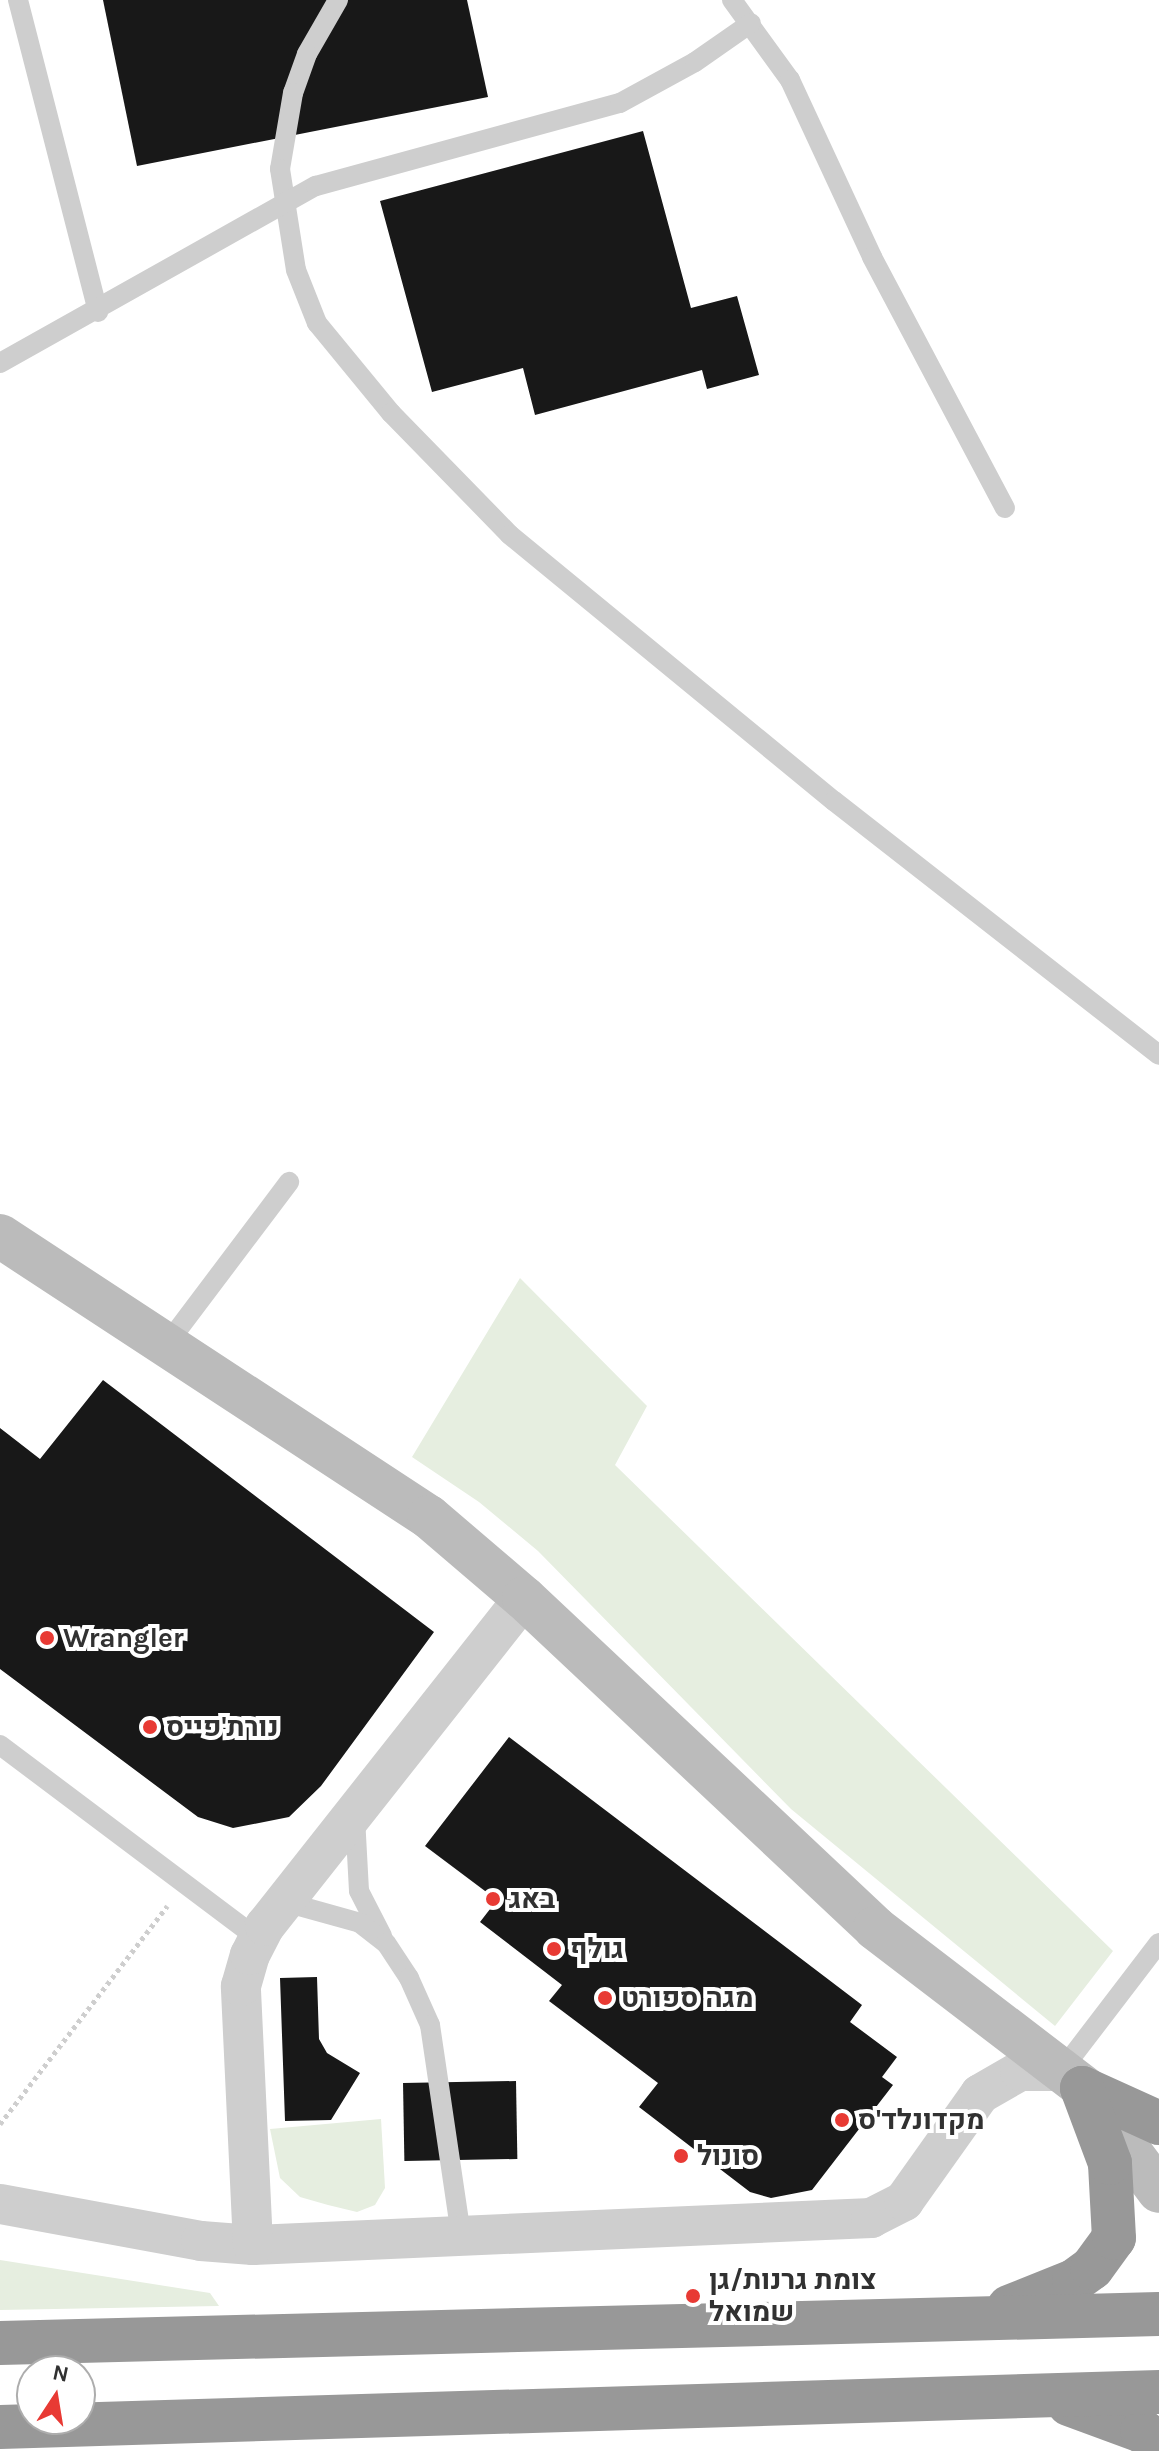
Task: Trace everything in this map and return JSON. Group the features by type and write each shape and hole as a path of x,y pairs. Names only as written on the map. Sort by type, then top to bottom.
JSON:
{"highway":[{"path":"1072,2080 1159,2123"},
{"path":"972,2320 1074,2281 1092,2268 1114,2238 1110,2163 1072,2080"},
{"path":"0,2343 1159,2314"},
{"path":"0,2427 1159,2392"},
{"path":"1048,2396 1132,2427 1159,2443"}],"street":[{"path":"0,1236 164,1348 429,1517 524,1598 834,1893 915,1963 1159,2142"},
{"path":"253,2245 241,1986 258,1939 524,1598"},
{"path":"0,2204 201,2241 253,2245 871,2218 904,2201 980,2094 1020,2071 1072,2080 1159,2191"}],"lane":[{"path":"18,0 98,312"},
{"path":"338,0 313,42 293,93 280,169 282,202 296,270 317,323 391,413 510,535 834,801 1159,1055"},
{"path":"732,0 790,80 872,257 1005,508"},
{"path":"0,363 98,312 282,202 316,186 620,103 695,62 751,23"},
{"path":"164,1348 289,1182"},
{"path":"0,1745 258,1939"},
{"path":"355,1814 359,1891 430,2025 461,2236"},
{"path":"285,1902 360,1923 386,1943"},
{"path":"1072,2080 1159,1943"}],"path":[{"path":"0,2124 184,1883"}],"shaded area":[{"path":"520,1278 647,1406 615,1465 1113,1951 1055,2026 791,1809 538,1551 479,1502 412,1457"},
{"path":"381,2119 385,2188 375,2205 357,2212 328,2205 300,2197 280,2178 270,2129"},
{"path":"0,2260 210,2293 219,2306 0,2310"}],"building":[{"path":"103,0 467,0 488,97 137,166"},
{"path":"643,131 691,308 737,296 759,375 707,389 702,370 535,415 523,368 432,392 380,201"},
{"path":"103,1380 434,1632 321,1786 289,1817 233,1828 198,1817 0,1669 0,1428 40,1459"},
{"path":"509,1737 862,2005 850,2022 897,2057 882,2077 893,2085 812,2190 771,2198 750,2192 639,2107 658,2083 549,2001 562,1985 480,1922 497,1900 425,1846"},
{"path":"317,1977 319,2039 327,2053 360,2073 331,2120 285,2121 280,1978"},
{"path":"516,2081 517,2159 404,2161 403,2083"}],"place":[{"name":"Wrangler","path":"47,1638"},
{"name":"נורת'פייס","path":"150,1727"},
{"name":"באג","path":"493,1899"},
{"name":"גולף","path":"554,1949"},
{"name":"מגה ספורט","path":"605,1998"},
{"name":"מקדונלד'ס","path":"842,2120"},
{"name":"סונול","path":"681,2156"},
{"name":"צומת גרנות/גן שמואל","path":"693,2296"}]}
